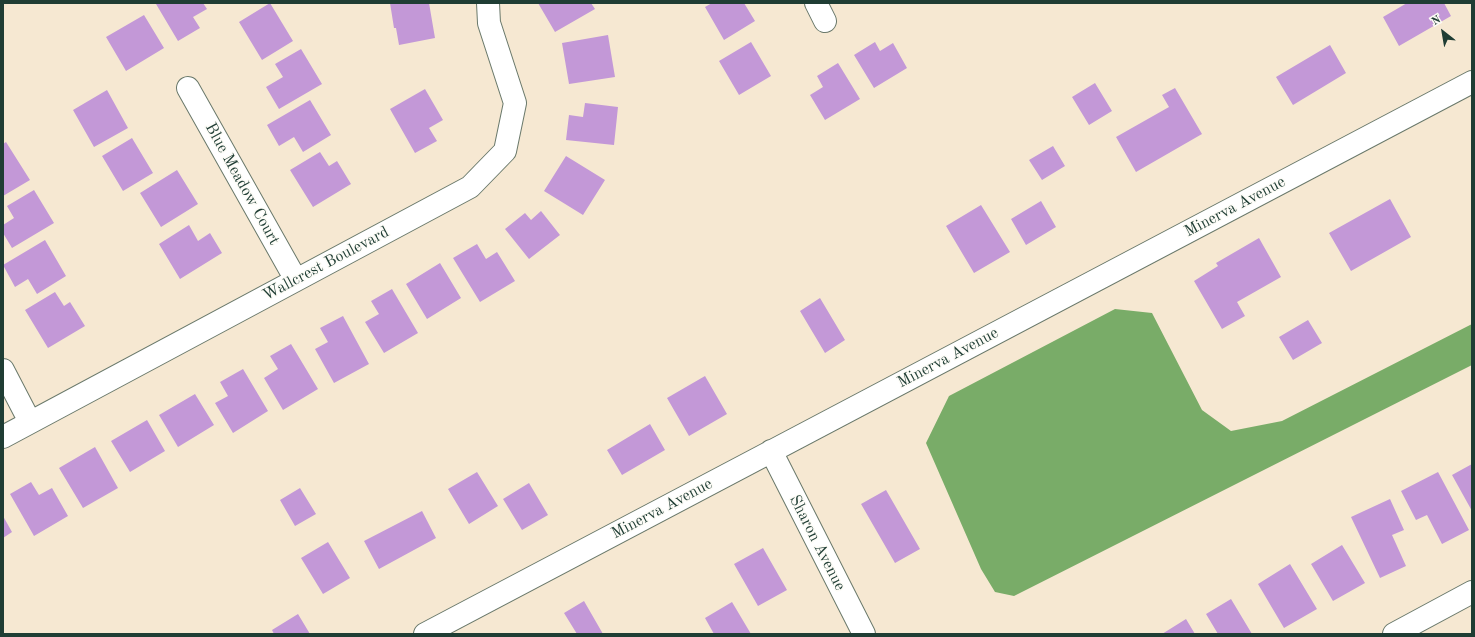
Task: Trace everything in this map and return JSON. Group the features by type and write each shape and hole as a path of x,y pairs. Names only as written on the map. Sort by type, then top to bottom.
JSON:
{"street":[{"name":"Wallcrest Boulevard","path":"3,437 470,187 505,151 515,103 489,23 488,3"},
{"name":"Minerva Avenue","path":"425,634 1472,82"},
{"name":"Blue Meadow Court","path":"188,88 296,280"},
{"path":"3,370 30,422"},
{"name":"Sharon Avenue","path":"771,451 864,634"},
{"path":"1394,634 1472,592"}],"green space":[{"path":"1115,309 1152,313 1202,410 1231,431 1282,421 1472,324 1472,365 1014,596 995,592 981,569 926,443 949,396"}],"building":[{"path":"203,3 207,9 193,17 200,28 178,41 156,4"},
{"path":"270,3 293,41 262,60 239,22"},
{"path":"390,3 429,3 435,38 399,45 396,28 394,28"},
{"path":"538,3 591,3 595,9 555,32"},
{"path":"712,3 744,3 755,21 724,40 705,7"},
{"path":"1407,3 1444,3 1451,16 1399,46 1383,17"},
{"path":"144,15 164,48 126,71 106,37"},
{"path":"608,35 615,77 569,84 562,43"},
{"path":"751,42 771,76 739,95 719,61"},
{"path":"875,42 880,51 893,43 907,68 874,88 854,55"},
{"path":"1330,45 1346,73 1293,105 1276,77"},
{"path":"301,49 322,84 279,109 266,87 283,77 275,64"},
{"path":"838,63 860,99 825,120 810,95 823,87 817,76"},
{"path":"1095,83 1112,111 1089,125 1072,97"},
{"path":"1175,88 1202,134 1136,172 1116,137 1169,107 1162,95"},
{"path":"425,89 443,120 429,128 437,141 415,153 390,109"},
{"path":"107,90 128,128 94,147 73,110"},
{"path":"310,100 331,135 303,152 294,137 279,146 267,125"},
{"path":"585,103 618,107 614,145 566,140 569,115 583,117"},
{"path":"132,138 153,173 123,191 102,156"},
{"path":"6,142 30,180 3,196 3,144"},
{"path":"1053,146 1065,166 1042,180 1029,160"},
{"path":"320,152 329,166 337,161 351,184 313,207 290,170"},
{"path":"566,156 605,180 583,215 544,191"},
{"path":"177,170 198,204 161,227 140,193"},
{"path":"34,190 54,223 12,248 3,233 3,225 14,218 7,206"},
{"path":"1390,199 1411,237 1351,271 1329,233"},
{"path":"1041,201 1056,227 1026,245 1011,219"},
{"path":"981,205 1010,252 974,273 946,226"},
{"path":"541,211 560,235 529,259 505,229 525,213 531,220"},
{"path":"189,225 198,241 210,233 222,253 180,279 159,244"},
{"path":"1259,238 1281,277 1237,302 1245,316 1222,329 1194,281 1218,266 1216,263"},
{"path":"45,240 66,276 37,294 28,279 15,287 3,265"},
{"path":"477,244 486,259 497,252 515,281 480,302 453,258"},
{"path":"440,263 461,298 427,319 406,284"},
{"path":"392,289 418,333 384,353 365,322 379,314 371,301"},
{"path":"55,292 64,306 70,302 85,326 48,348 25,310"},
{"path":"820,298 845,340 825,353 800,311"},
{"path":"343,316 369,364 334,383 315,349 328,342 320,328"},
{"path":"1308,320 1322,343 1293,360 1279,337"},
{"path":"291,344 318,389 283,410 264,378 278,369 270,356"},
{"path":"243,369 268,411 233,433 215,403 228,396 220,382"},
{"path":"705,376 727,414 689,436 667,398"},
{"path":"195,394 214,425 178,447 159,415"},
{"path":"147,420 165,451 130,472 111,441"},
{"path":"650,424 665,450 622,475 607,450"},
{"path":"95,447 118,488 83,508 59,468"},
{"path":"1472,464 1472,511 1452,475"},
{"path":"477,472 498,506 469,524 448,489"},
{"path":"1438,472 1469,530 1442,544 1427,515 1416,520 1401,491"},
{"path":"31,482 39,495 52,488 68,516 34,536 10,494"},
{"path":"529,483 548,515 522,530 503,499"},
{"path":"300,488 316,514 295,526 280,500"},
{"path":"886,490 920,549 895,563 861,504"},
{"path":"1390,499 1404,530 1392,535 1406,566 1380,578 1351,517"},
{"path":"422,511 436,538 379,569 364,541"},
{"path":"3,516 12,532 3,538"},
{"path":"328,542 350,578 323,594 301,558"},
{"path":"1342,545 1365,583 1333,601 1311,564"},
{"path":"763,548 787,590 758,606 734,564"},
{"path":"1290,564 1317,609 1284,628 1258,584"},
{"path":"1231,599 1252,634 1218,634 1206,614"},
{"path":"584,601 603,634 577,634 564,613"},
{"path":"732,602 751,634 714,634 705,618"},
{"path":"298,614 310,634 274,634 272,630"},
{"path":"1186,619 1195,634 1162,634"}]}
